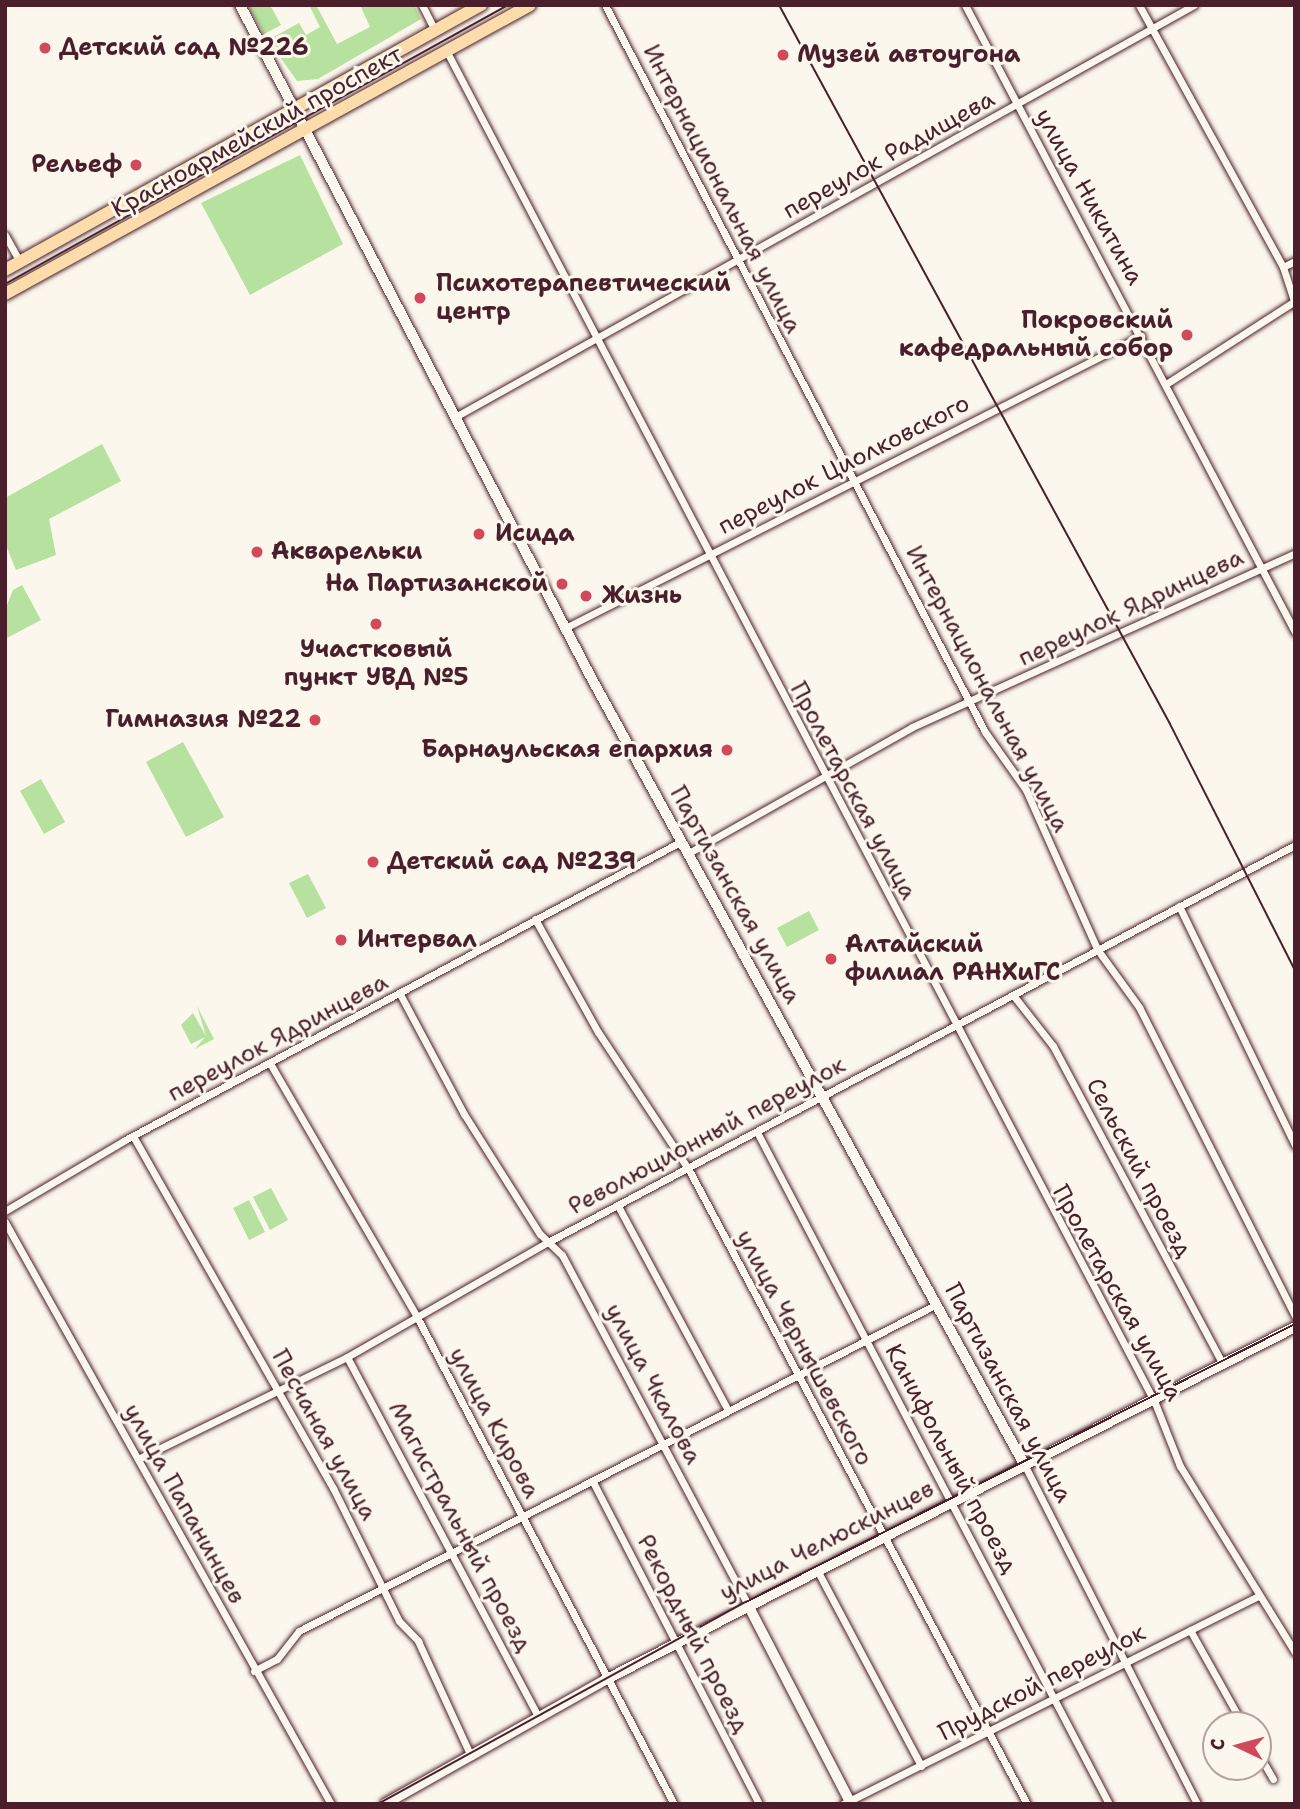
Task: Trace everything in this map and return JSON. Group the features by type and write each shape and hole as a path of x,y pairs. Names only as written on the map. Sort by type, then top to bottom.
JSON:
{"main road":[{"name":"Партизанская улица","path":"240,5 565,628 680,842 823,1095 1024,1464"},
{"name":"Красноармейский проспект","path":"5,270 483,5"},
{"path":"483,5 496,24"},
{"name":"Красноармейский проспект","path":"5,294 530,5"},
{"name":"улица Челюскинцев","path":"385,1804 538,1716 748,1605 1295,1327"}],"street":[{"path":"422,5 435,30"},
{"name":"Интернациональная улица","path":"605,5 969,701 1026,790 1097,949 1139,1007 1295,1316"},
{"name":"улица Никитина","path":"965,5 1295,632"},
{"path":"1139,5 1283,267 1294,303 1166,384"},
{"name":"переулок Радищева","path":"455,417 596,341 1194,5"},
{"name":"Пролетарская улица","path":"447,52 708,556 1154,1401 1181,1466 1295,1652"},
{"path":"5,235 19,262"},
{"path":"1283,267 1295,261"},
{"name":"переулок Циолковского","path":"565,628 1141,336"},
{"name":"переулок Ядринцева","path":"687,854 969,701 1295,554"},
{"name":"переулок Ядринцева","path":"5,1212 133,1136 401,996 535,919 680,842"},
{"name":"Революционный переулок","path":"138,1459 276,1387 347,1357 548,1242 689,1170 823,1095 1295,845"},
{"path":"1179,906 1295,1144"},
{"name":"улица Чернышевского","path":"535,919 598,1032 689,1170 795,1376 1027,1804"},
{"name":"Сельский проезд","path":"1013,995 1053,1046 1223,1364"},
{"name":"улица Чкалова","path":"401,996 464,1114 548,1242 562,1255 660,1445 748,1605 848,1802"},
{"name":"улица Кирова","path":"271,1065 417,1317 524,1519 605,1680 674,1804"},
{"name":"Канифольный проезд","path":"757,1132 1056,1698 1109,1804"},
{"name":"Песчаная улица","path":"133,1136 451,1702 471,1756"},
{"path":"618,1206 728,1410"},
{"name":"улица Папанинцев","path":"5,1222 254,1671 331,1804"},
{"path":"254,1671 277,1659 299,1631 387,1590 660,1445 937,1304"},
{"name":"Магистральный проезд","path":"347,1357 538,1716"},
{"name":"Партизанская улица","path":"1024,1464 1198,1804"},
{"name":"Рекордный проезд","path":"593,1482 759,1804"},
{"path":"817,1570 921,1766"},
{"name":"Прудской переулок","path":"848,1802 1259,1596"},
{"path":"1190,1630 1235,1711"}],"green space":[{"path":"248,5 270,5 281,25 264,34"},
{"path":"309,5 316,5 337,44 370,27 360,5 414,5 421,19 318,79 297,81 268,40 299,23 306,35 320,27"},
{"path":"300,155 343,244 250,295 201,203"},
{"path":"102,444 121,481 49,519 56,555 16,570 5,543 5,498"},
{"path":"22,585 41,620 5,639 5,610 13,590"},
{"path":"183,742 224,817 186,837 146,762"},
{"path":"41,779 65,822 44,834 20,791"},
{"path":"308,874 326,908 307,918 289,883"},
{"path":"809,911 819,930 787,947 777,928"},
{"path":"197,1006 214,1039 195,1049 205,1037 191,1044 181,1025 193,1013 206,1036"},
{"path":"271,1188 288,1220 270,1230 253,1197"},
{"path":"249,1200 265,1232 249,1240 233,1208"}],"tram line":[{"path":"5,284 508,5"},
{"path":"779,5 1170,724 1295,970"},
{"path":"378,1804 746,1602 1295,1324"}],"place":[{"name":"Детский сад №226","path":"45,48"},
{"name":"Музей автоугона","path":"783,55"},
{"name":"Рельеф","path":"136,165"},
{"name":"Психотерапевтический центр","path":"420,298"},
{"name":"Покровский кафедральный собор","path":"1187,335"},
{"name":"Исида","path":"479,534"},
{"name":"Акварельки","path":"257,552"},
{"name":"На Партизанской","path":"562,584"},
{"name":"Жизнь","path":"586,596"},
{"name":"Участковый пункт УВД №5","path":"376,624"},
{"name":"Гимназия №22","path":"315,720"},
{"name":"Барнаульская епархия","path":"727,750"},
{"name":"Детский сад №239","path":"373,862"},
{"name":"Интервал","path":"341,940"},
{"name":"Алтайский филиал РАНХиГС","path":"831,959"}]}
